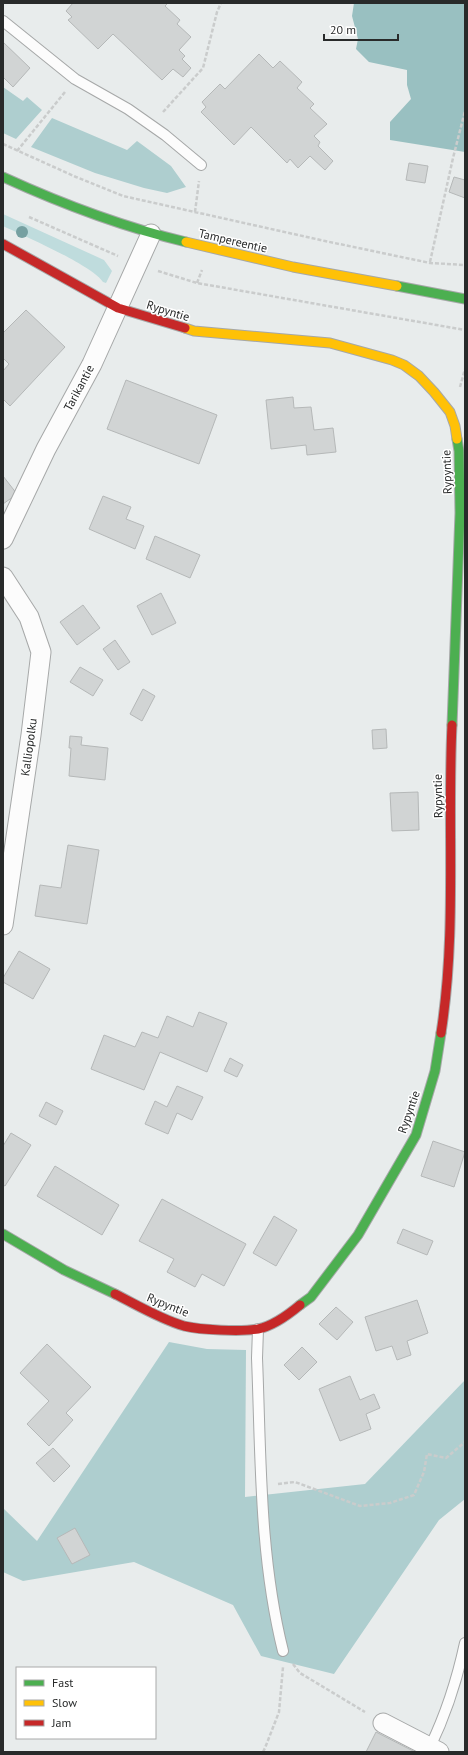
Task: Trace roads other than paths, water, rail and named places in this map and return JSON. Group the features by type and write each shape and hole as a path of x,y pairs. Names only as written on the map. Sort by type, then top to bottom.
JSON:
{"street":[{"name":"Tampereentie","path":"3,177 33,191 92,214 151,234 293,266 465,299"},
{"name":"Tarikantie","path":"3,539 46,449 92,364 151,234"},
{"name":"Rypyntie","path":"3,244 118,308 194,331 330,343 392,360 404,365 420,376 450,412 455,426 459,451 460,513 450,762 452,887 445,1008 435,1071 416,1135 358,1235 310,1297 284,1318 258,1329 208,1329 185,1326 171,1321 64,1270 3,1234"},
{"name":"Kalliopolku","path":"3,577 29,617 41,652 31,735 4,925"},
{"path":"383,1723 434,1750"}],"lane":[{"path":"3,21 75,79 128,109 201,165"},
{"path":"258,1329 257,1358 264,1531 274,1616 283,1651"},
{"path":"434,1750 457,1681 465,1643"}]}
